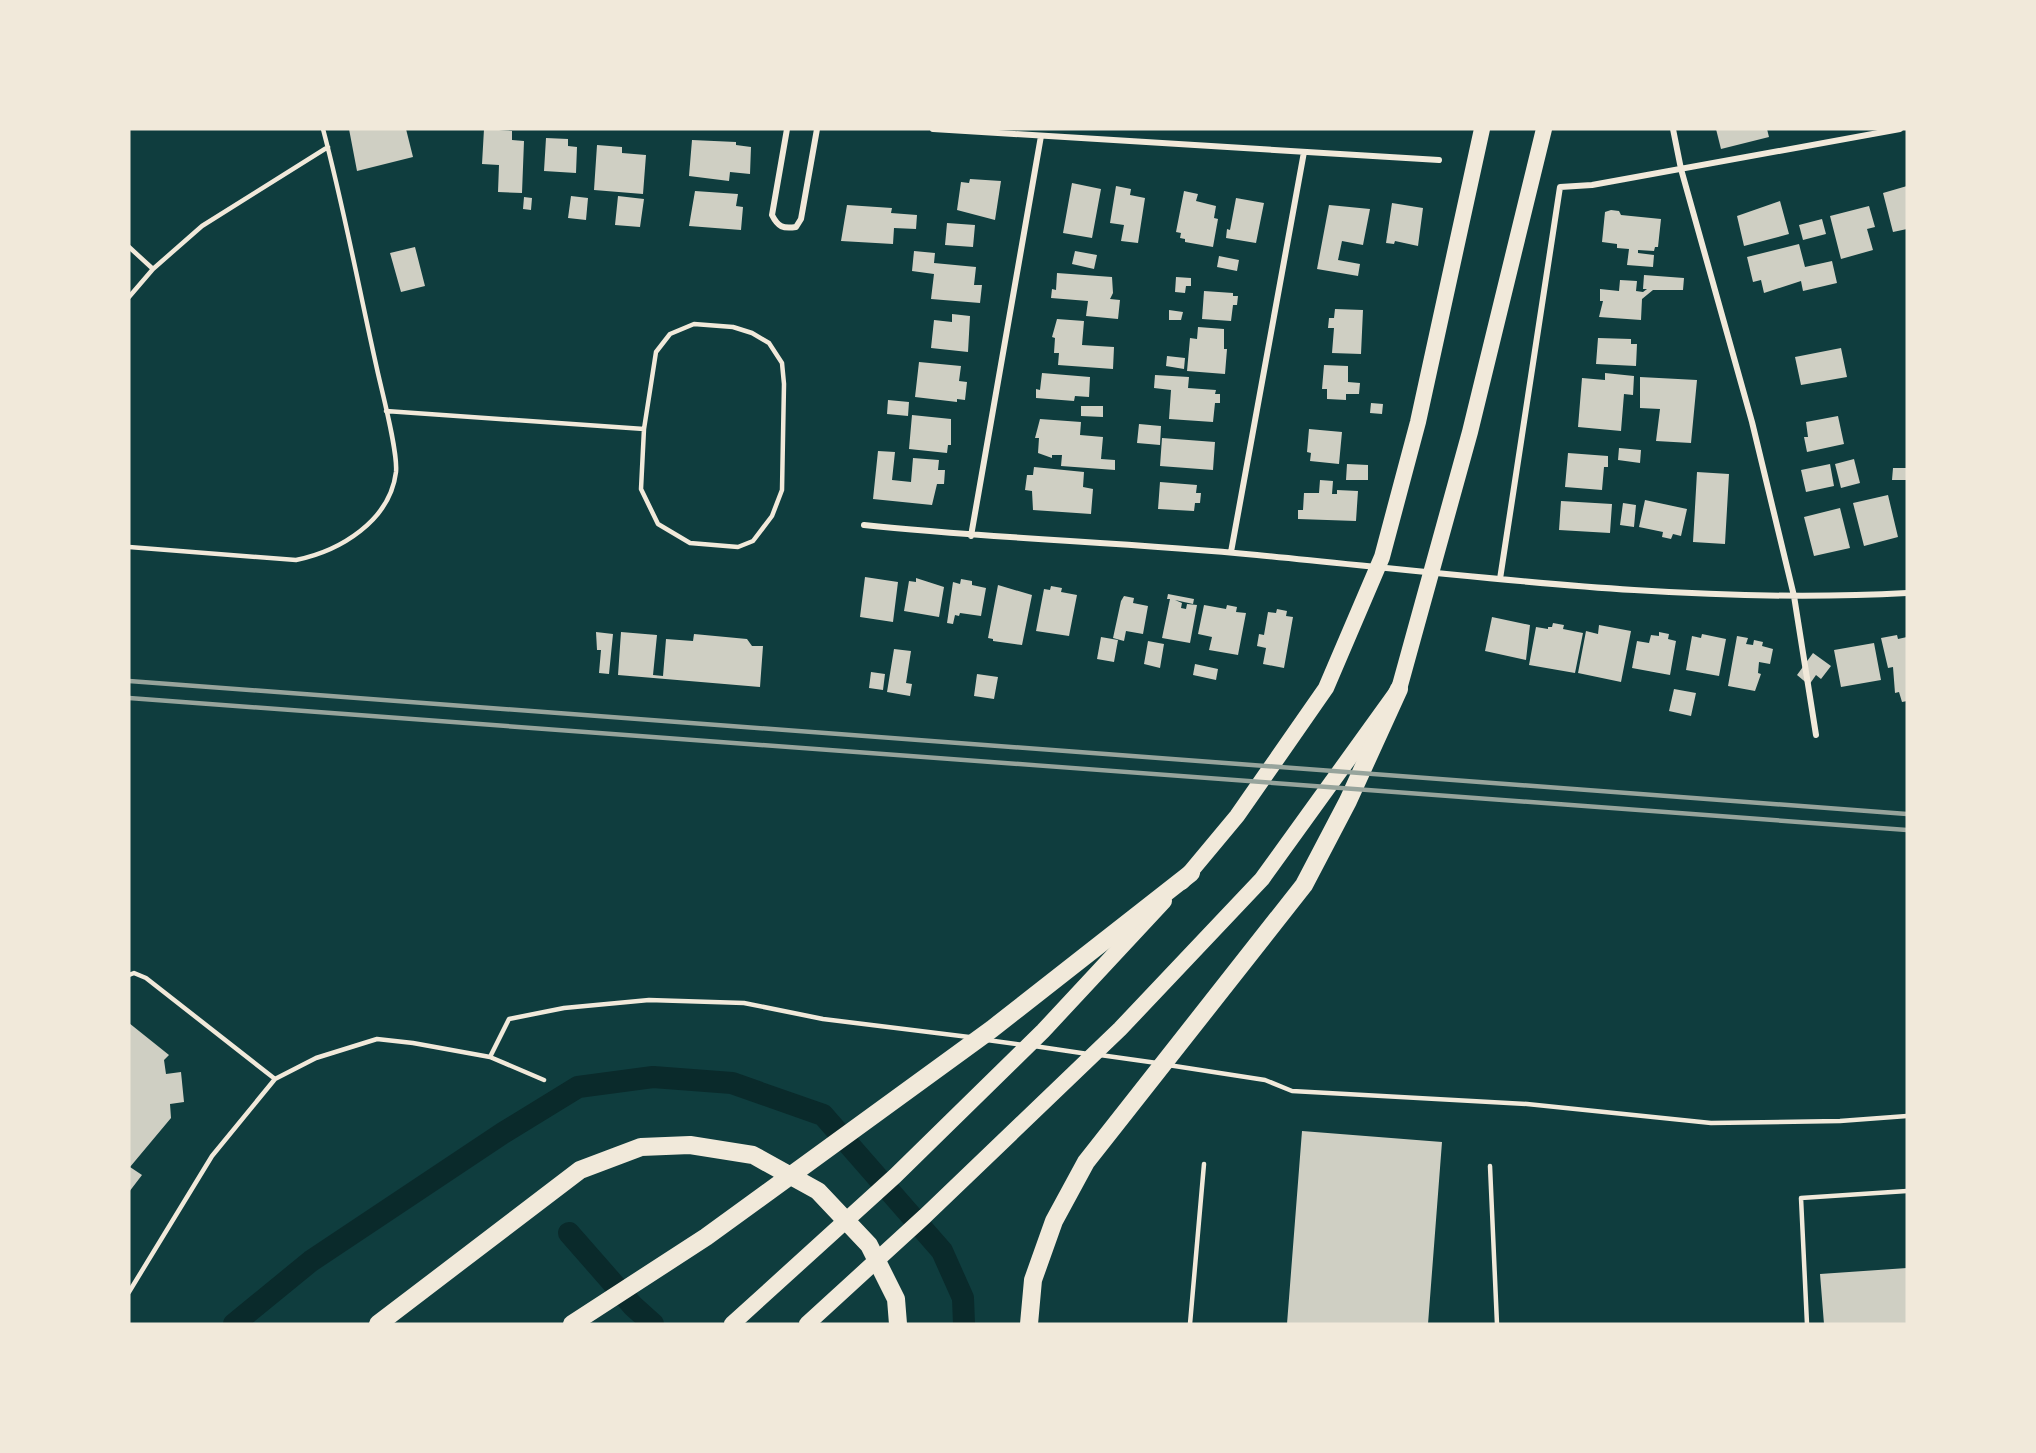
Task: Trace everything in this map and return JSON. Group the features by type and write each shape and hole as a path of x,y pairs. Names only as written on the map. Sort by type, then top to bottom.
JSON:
{"highway":[{"path":"732,1324 895,1176 1018,1055 1191,873 1237,816 1326,688 1382,557 1418,422 1482,129"},
{"path":"1029,1324 1033,1280 1054,1221 1086,1162 1304,885 1347,801 1399,689 1470,432 1544,129"},
{"path":"807,1324 925,1216 1120,1029 1262,879 1399,689"},
{"path":"572,1324 706,1237 983,1036 1191,873"},
{"path":"378,1324 580,1170 641,1147 690,1145 753,1155 819,1191 869,1245 896,1299 898,1324"}],"street":[{"path":"788,129 772,215 777,224 785,228 796,226 801,219 817,129"},
{"path":"933,129 1439,160"},
{"path":"1673,129 1681,169 1752,422 1794,596 1816,735"},
{"path":"1500,579 1560,187 1592,185 1900,129"},
{"path":"971,536 1041,136"},
{"path":"1231,552 1304,152"},
{"path":"864,525 971,536 1231,552 1644,592 1794,596 1907,593"}],"lane":[{"path":"129,547 297,560 311,557 357,536 377,516 391,489 396,471 386,411 323,129"},
{"path":"129,297 153,269 202,226 328,147"},
{"path":"129,247 153,269"},
{"path":"694,324 733,327 769,343 782,363 784,384 782,490 772,516 753,541 738,547 690,543 658,524 641,489 644,429 656,352 670,334 694,324"},
{"path":"386,411 644,429"},
{"path":"129,975 134,973 146,978 274,1079"},
{"path":"490,1057 509,1019 564,1008 649,1000 744,1003 823,1019 1265,1080 1292,1091 1527,1104 1711,1123 1840,1121 1907,1116"},
{"path":"129,1292 212,1156 274,1079 316,1058 377,1040 413,1043 490,1057 544,1080"},
{"path":"1190,1324 1204,1164"},
{"path":"1490,1166 1497,1324"},
{"path":"1807,1324 1801,1198 1907,1191"}],"building":[{"path":"349,129 406,129 413,157 357,171"},
{"path":"484,129 512,131 512,140 524,141 522,193 498,192 499,165 482,164"},
{"path":"1716,129 1767,129 1769,137 1721,149"},
{"path":"546,138 568,139 568,146 577,147 576,173 544,171"},
{"path":"692,140 736,142 736,145 751,147 750,174 730,172 729,181 689,176"},
{"path":"597,145 622,147 622,153 646,155 643,194 594,190"},
{"path":"970,179 1001,181 995,220 957,210 961,182 969,183"},
{"path":"1072,183 1101,189 1092,238 1063,233"},
{"path":"1116,186 1131,189 1130,195 1145,198 1138,243 1121,241 1124,225 1110,223"},
{"path":"1907,186 1907,229 1893,232 1883,193"},
{"path":"695,191 738,194 736,206 743,207 741,230 689,226"},
{"path":"1184,191 1198,194 1196,201 1216,206 1214,218 1218,219 1213,247 1185,242 1185,239 1180,238 1181,233 1176,232"},
{"path":"571,196 588,198 586,220 568,218"},
{"path":"618,196 644,199 640,227 615,225"},
{"path":"524,197 532,198 531,210 523,209"},
{"path":"1236,198 1264,203 1256,243 1226,238 1227,229 1230,230"},
{"path":"1780,201 1789,234 1744,246 1737,216"},
{"path":"1392,203 1423,208 1418,246 1395,241 1394,244 1386,243"},
{"path":"847,205 892,208 891,213 917,215 916,229 894,228 893,244 841,241"},
{"path":"1329,205 1370,209 1363,245 1342,241 1338,260 1360,264 1358,276 1317,269"},
{"path":"1869,206 1875,227 1867,229 1873,250 1841,259 1830,216"},
{"path":"1619,211 1621,215 1661,219 1658,247 1655,247 1654,251 1638,250 1638,253 1654,255 1653,267 1627,265 1629,249 1617,248 1617,244 1602,242 1605,212"},
{"path":"1822,219 1826,234 1803,240 1799,225"},
{"path":"947,223 975,225 973,247 945,245"},
{"path":"1799,244 1805,267 1832,261 1837,283 1803,291 1801,281 1764,293 1761,280 1753,282 1747,257"},
{"path":"415,247 425,286 401,292 390,253"},
{"path":"914,251 935,253 934,263 976,267 974,285 982,285 980,303 931,299 934,274 912,271"},
{"path":"1075,251 1097,255 1094,269 1072,264"},
{"path":"1219,256 1239,260 1237,271 1217,267"},
{"path":"1057,273 1112,277 1113,293 1110,299 1120,300 1118,319 1086,316 1088,301 1051,298 1052,289 1056,290"},
{"path":"1644,275 1684,278 1683,290 1653,290 1642,299 1641,320 1599,317 1603,301 1600,301 1600,289 1619,291 1620,280 1637,281 1636,291 1643,292 1647,289 1643,289"},
{"path":"1176,277 1191,278 1191,286 1186,286 1185,293 1175,292"},
{"path":"1204,291 1233,293 1233,296 1238,296 1237,305 1233,305 1231,321 1202,319"},
{"path":"1335,309 1363,310 1361,354 1332,353 1334,328 1328,328 1329,318 1334,318"},
{"path":"1169,310 1183,312 1181,320 1169,320"},
{"path":"952,314 970,316 968,352 931,348 934,320 952,322"},
{"path":"1057,319 1084,321 1082,345 1114,347 1113,369 1058,365 1059,353 1054,353 1055,338 1052,337"},
{"path":"1198,327 1224,329 1224,349 1227,349 1225,374 1187,371 1190,338 1197,339"},
{"path":"1598,338 1631,339 1631,344 1637,344 1636,366 1596,364"},
{"path":"1841,348 1847,377 1801,385 1795,357"},
{"path":"1167,356 1185,358 1184,369 1166,366"},
{"path":"919,362 961,366 959,381 967,382 965,400 957,399 957,402 915,397"},
{"path":"1324,365 1348,366 1348,382 1360,383 1359,394 1346,394 1346,400 1327,399 1327,389 1322,389"},
{"path":"1042,373 1090,377 1089,397 1075,396 1074,401 1036,398 1036,389 1040,390"},
{"path":"1605,373 1634,376 1633,395 1624,394 1621,431 1578,427 1582,378 1605,380"},
{"path":"1155,375 1189,377 1188,388 1216,390 1215,394 1220,394 1220,403 1215,403 1213,422 1169,419 1171,390 1154,388"},
{"path":"1640,377 1697,380 1691,443 1656,441 1660,409 1640,408"},
{"path":"888,400 909,402 908,416 887,414"},
{"path":"1371,403 1383,404 1382,414 1370,413"},
{"path":"1081,406 1103,406 1103,417 1081,416"},
{"path":"912,415 951,419 951,445 948,445 947,453 909,449"},
{"path":"1838,416 1844,444 1807,452 1804,437 1808,437 1806,422"},
{"path":"1040,419 1081,422 1080,435 1103,437 1101,459 1115,460 1115,470 1061,466 1062,455 1052,455 1052,458 1038,453 1039,438 1035,438"},
{"path":"1139,424 1161,426 1160,445 1137,443"},
{"path":"1309,429 1342,432 1339,464 1310,461 1311,453 1307,452"},
{"path":"1162,438 1215,442 1213,470 1160,466"},
{"path":"1619,448 1641,450 1640,463 1618,460"},
{"path":"878,451 895,452 892,480 911,482 913,458 939,460 938,470 945,470 944,484 937,484 932,505 873,499"},
{"path":"1568,453 1608,456 1608,467 1604,467 1602,490 1565,487"},
{"path":"1854,459 1860,483 1841,488 1835,464"},
{"path":"1347,464 1368,465 1368,480 1346,480"},
{"path":"1830,464 1834,486 1806,492 1801,470"},
{"path":"1034,467 1084,472 1083,487 1093,489 1091,514 1033,510 1032,491 1025,490 1027,475 1033,475"},
{"path":"1893,468 1907,468 1907,480 1892,480"},
{"path":"1697,472 1729,474 1725,544 1693,542"},
{"path":"1320,480 1333,481 1332,494 1337,494 1337,490 1358,491 1356,521 1298,519 1298,510 1303,510 1304,493 1319,493"},
{"path":"1160,482 1197,485 1196,493 1201,493 1200,503 1195,503 1194,511 1158,509"},
{"path":"1888,495 1898,537 1864,546 1853,503"},
{"path":"1645,500 1687,509 1681,536 1673,534 1671,539 1662,537 1663,532 1639,527"},
{"path":"1561,501 1612,504 1610,533 1559,530"},
{"path":"1623,503 1636,505 1634,527 1620,525"},
{"path":"1840,508 1850,548 1814,556 1804,517"},
{"path":"865,577 898,582 893,622 860,617"},
{"path":"916,578 944,587 939,617 904,611 909,581 916,582"},
{"path":"961,579 972,581 972,585 986,588 981,616 960,613 959,616 955,615 953,624 947,623 953,582 960,584"},
{"path":"998,585 1032,595 1022,645 993,641 988,638"},
{"path":"1051,586 1062,588 1061,592 1077,595 1069,636 1036,631 1044,589 1050,590"},
{"path":"1168,594 1194,599 1193,604 1175,600 1182,603 1181,608 1186,609 1187,604 1197,605 1190,643 1162,638 1170,599 1167,599"},
{"path":"1124,596 1134,598 1133,603 1148,606 1143,634 1126,631 1124,641 1113,638"},
{"path":"1204,605 1226,609 1227,605 1237,607 1236,612 1246,613 1238,655 1209,650 1212,637 1198,634"},
{"path":"1277,609 1287,611 1286,616 1293,617 1284,668 1263,664 1266,648 1257,646 1259,634 1264,635 1268,612 1276,613"},
{"path":"1492,617 1530,625 1526,660 1485,651"},
{"path":"1553,623 1564,625 1563,629 1583,633 1575,673 1529,665 1536,627 1548,629"},
{"path":"1599,625 1631,631 1621,682 1578,673 1586,631 1598,634"},
{"path":"596,632 613,634 609,674 599,673 601,650 597,650"},
{"path":"621,632 657,635 653,675 663,676 666,639 693,641 694,634 747,639 752,646 763,646 760,687 618,675"},
{"path":"1659,632 1669,634 1668,639 1676,641 1670,675 1632,668 1637,641 1649,643 1651,635 1659,636"},
{"path":"1702,634 1726,639 1719,676 1686,670 1692,636 1701,638"},
{"path":"1897,635 1898,639 1907,637 1907,701 1902,702 1899,692 1895,693 1893,667 1888,668 1881,638"},
{"path":"1737,636 1748,638 1746,644 1753,645 1754,640 1763,642 1762,646 1773,649 1770,664 1759,662 1758,673 1761,674 1755,691 1728,686"},
{"path":"1101,637 1118,640 1114,662 1097,659"},
{"path":"1148,641 1164,644 1160,668 1144,664"},
{"path":"1874,643 1881,680 1841,687 1834,650"},
{"path":"894,649 911,651 906,683 912,684 910,696 887,692"},
{"path":"1813,653 1831,666 1821,679 1816,675 1809,685 1797,675"},
{"path":"1195,664 1218,669 1216,680 1193,675"},
{"path":"871,672 885,674 883,690 869,688"},
{"path":"977,674 998,677 994,699 974,696"},
{"path":"1674,689 1696,693 1691,716 1669,711"},
{"path":"129,1023 169,1055 164,1060 166,1074 181,1072 184,1102 170,1104 171,1118 130,1167 142,1175 129,1192"},
{"path":"1302,1131 1442,1142 1428,1324 1287,1324"},
{"path":"1907,1268 1907,1324 1824,1324 1820,1274"}],"waterway":[{"path":"234,1324 311,1261 503,1133 578,1087 653,1077 732,1083 823,1115 942,1251 963,1298 964,1324"},
{"path":"569,1233 633,1306 653,1324"}],"railway":[{"path":"129,681 1907,814"},
{"path":"129,698 1907,830"}]}
